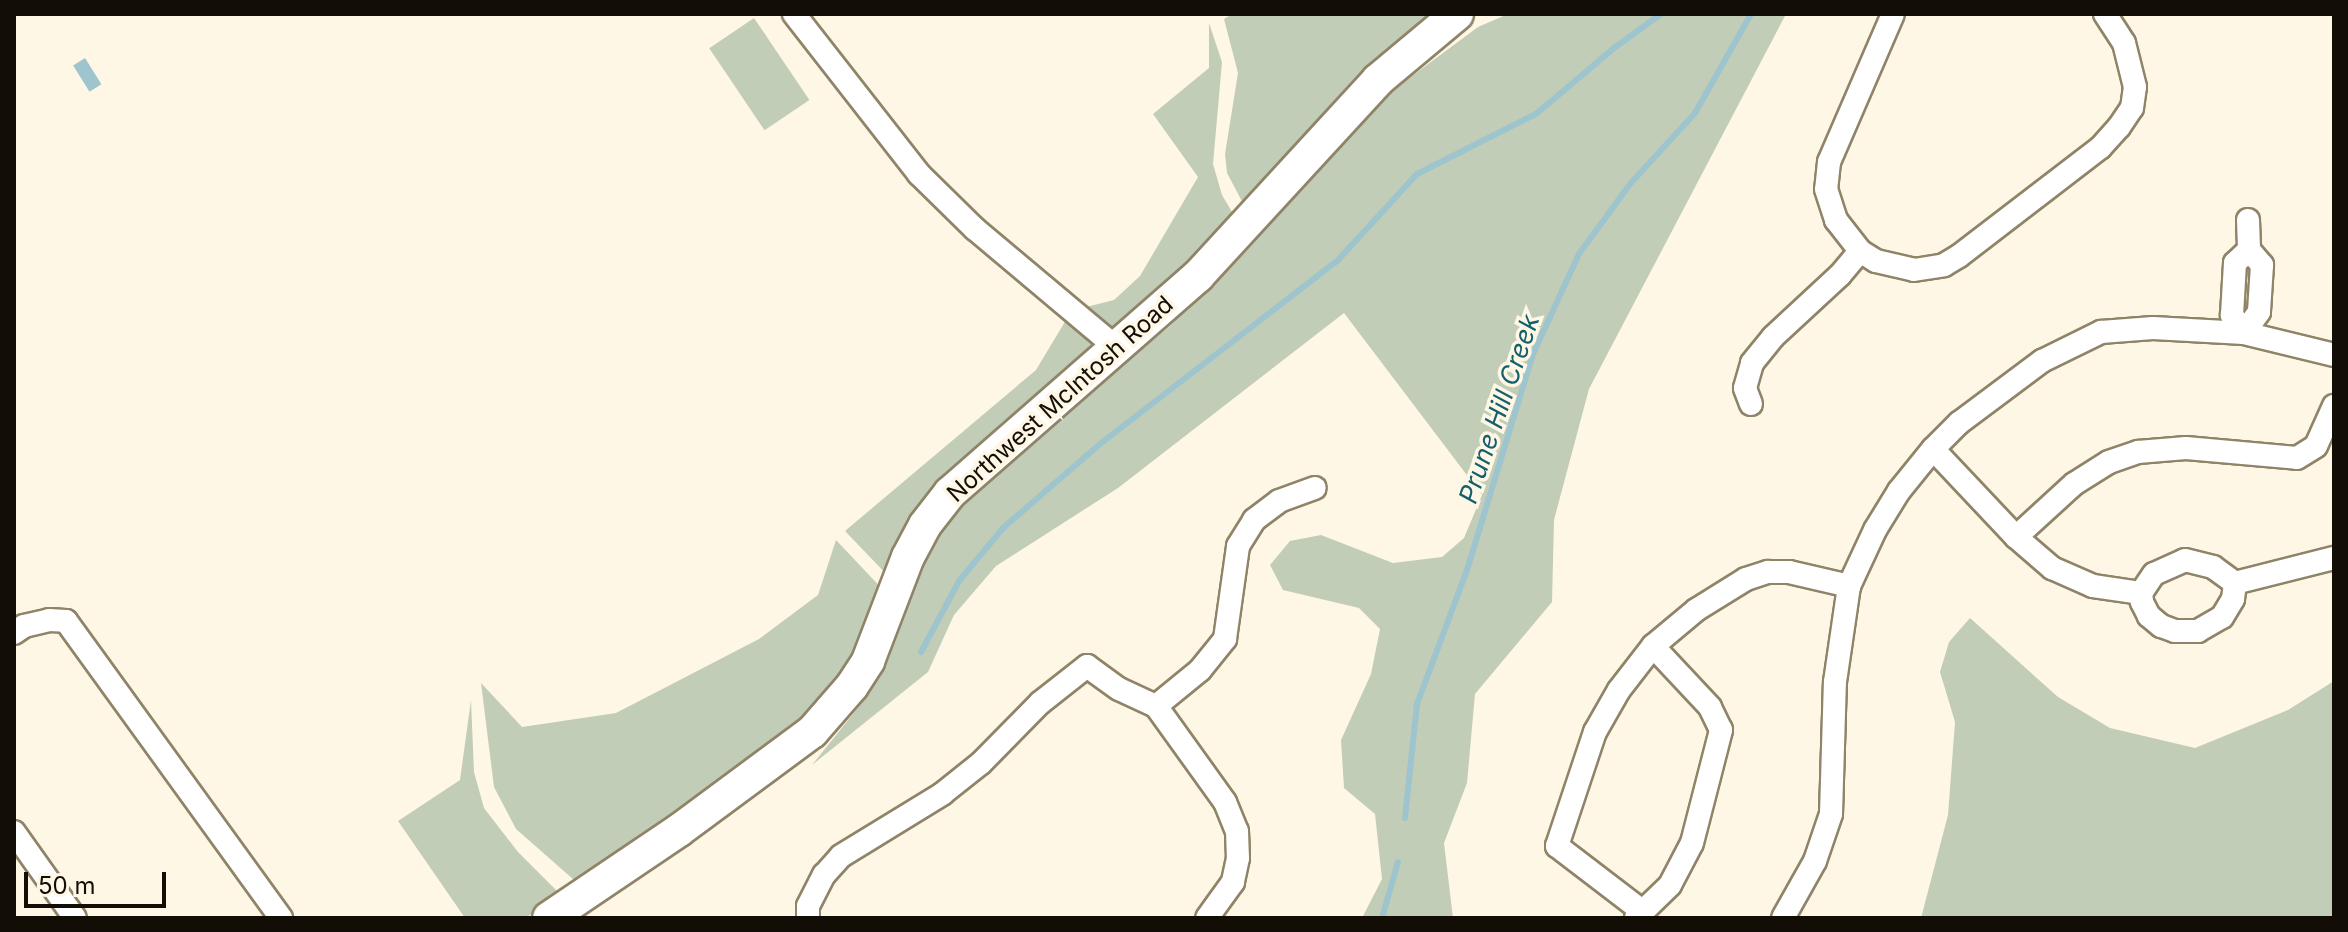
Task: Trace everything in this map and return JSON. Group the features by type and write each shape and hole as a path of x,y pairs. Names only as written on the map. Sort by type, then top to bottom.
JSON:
{"street":[{"path":"794,14 919,174 975,229 1117,348"},
{"name":"Northwest McIntosh Road","path":"549,918 678,831 812,732 852,686 868,661 908,557 925,525 950,493 996,449 1198,276 1378,80 1457,14"},
{"path":"1893,14 1829,162 1829,202 1836,220 1860,251 1876,261 1914,270 1936,267 1959,256 2109,138 2132,108 2135,87 2131,66 2124,43 2105,14"},
{"path":"2244,333 2232,315 2235,263 2249,250 2248,220"},
{"path":"1751,404 1745,388 1752,363 1773,337 1840,275 1860,251"},
{"path":"1783,918 1815,861 1831,814 1836,671 1849,586 1875,530 1899,491 1933,449 1959,423 2042,361 2085,337 2133,329 2244,333 2300,344 2334,355"},
{"path":"2016,537 2074,484 2109,462 2138,452 2186,448 2297,458 2316,446 2334,406"},
{"path":"1933,449 2016,537 2052,568 2073,579 2111,591 2141,593"},
{"path":"1156,706 1200,670 1225,639 1238,546 1254,520 1279,501 1315,488"},
{"path":"2235,583 2334,558"},
{"path":"2185,560 2213,567 2235,583 2233,599 2222,617 2210,626 2190,632 2175,631 2155,621 2145,609 2141,593 2154,574 2185,560"},
{"path":"1653,646 1710,707 1721,730 1692,843 1670,885 1639,914 1561,852 1557,837 1595,732 1619,690 1653,646 1723,591 1768,572 1789,572 1849,586"},
{"path":"14,633 24,626 49,620 66,621 281,918"},
{"path":"808,918 808,906 824,875 841,856 942,794 981,763 1040,703 1087,666 1119,689 1156,706 1225,802 1237,831 1238,858 1233,882 1207,918"},
{"path":"14,832 75,918"}],"green space":[{"path":"1232,14 1442,14 1245,207 1227,173 1225,154 1238,73 1224,19"},
{"path":"1508,14 1786,14 1589,389 1554,520 1552,602 1475,694 1467,783 1444,843 1453,918 1362,918 1382,879 1375,814 1344,788 1341,740 1371,674 1380,629 1359,608 1283,590 1270,565 1290,541 1321,535 1393,563 1442,557 1464,538 1482,495 1344,313 1118,488 996,566 954,615 928,672 812,765 869,694 927,552 992,469 1170,326 1299,193 1385,96 1478,27"},
{"path":"754,18 809,100 765,130 709,48"},
{"path":"1209,23 1222,62 1213,164 1222,195 1238,222 1116,341 1078,309 1114,300 1140,276 1198,177 1153,114 1209,68"},
{"path":"1069,315 1108,347 891,579 845,531 1036,370"},
{"path":"836,540 887,594 826,708 582,887 516,829 494,787 481,683 522,727 616,713 759,639 818,595"},
{"path":"1970,618 2058,697 2110,728 2195,748 2288,710 2334,681 2334,918 1921,918 1948,815 1955,722 1940,672 1949,642"},
{"path":"471,700 474,772 484,808 518,852 561,895 525,918 465,918 398,821 460,780"}],"water":[{"path":"85,58 101,84 90,92 73,65"}],"waterway":[{"path":"921,652 959,581 1003,528 1100,444 1339,259 1417,174 1536,114 1614,48 1661,14"},
{"name":"Prune Hill Creek","path":"1405,818 1417,704 1467,570 1533,354 1579,254 1630,184 1695,113 1751,14"},
{"name":"Prune Hill Creek","path":"1382,918 1398,862"}]}
